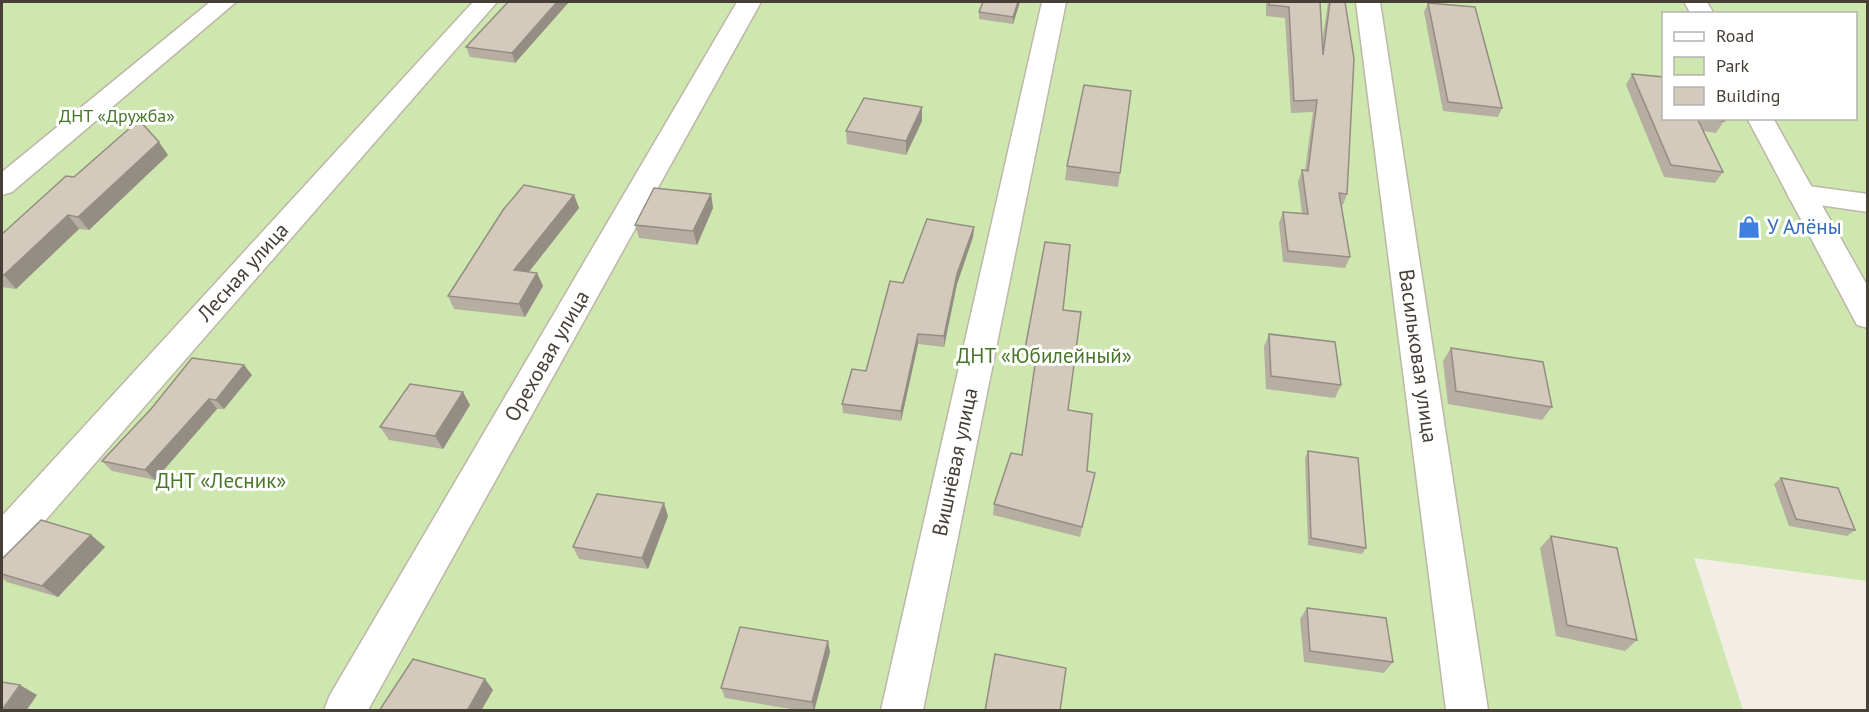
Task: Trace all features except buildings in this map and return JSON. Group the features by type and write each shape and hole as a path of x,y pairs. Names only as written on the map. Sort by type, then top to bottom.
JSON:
{"street":[{"path":"2,186 224,2"},
{"name":"Лесная улица","path":"2,542 485,2"},
{"name":"Ореховая улица","path":"345,711 750,2"},
{"name":"Вишнёвая улица","path":"902,711 1054,2"},
{"name":"Васильковая улица","path":"1368,2 1467,711"},
{"path":"1761,120 1868,317"},
{"path":"1801,194 1868,203"}],"green space":[{"name":"ДНТ «Юбилейный»","path":"2,2 1867,2 1867,581 1694,558 1743,710 2,710"}],"place":[{"name":"У Алёны","path":"1749,227"}],"park label":[{"name":"ДНТ «Дружба»","path":"117,116"},
{"name":"ДНТ «Лесник»","path":"221,481"}]}
